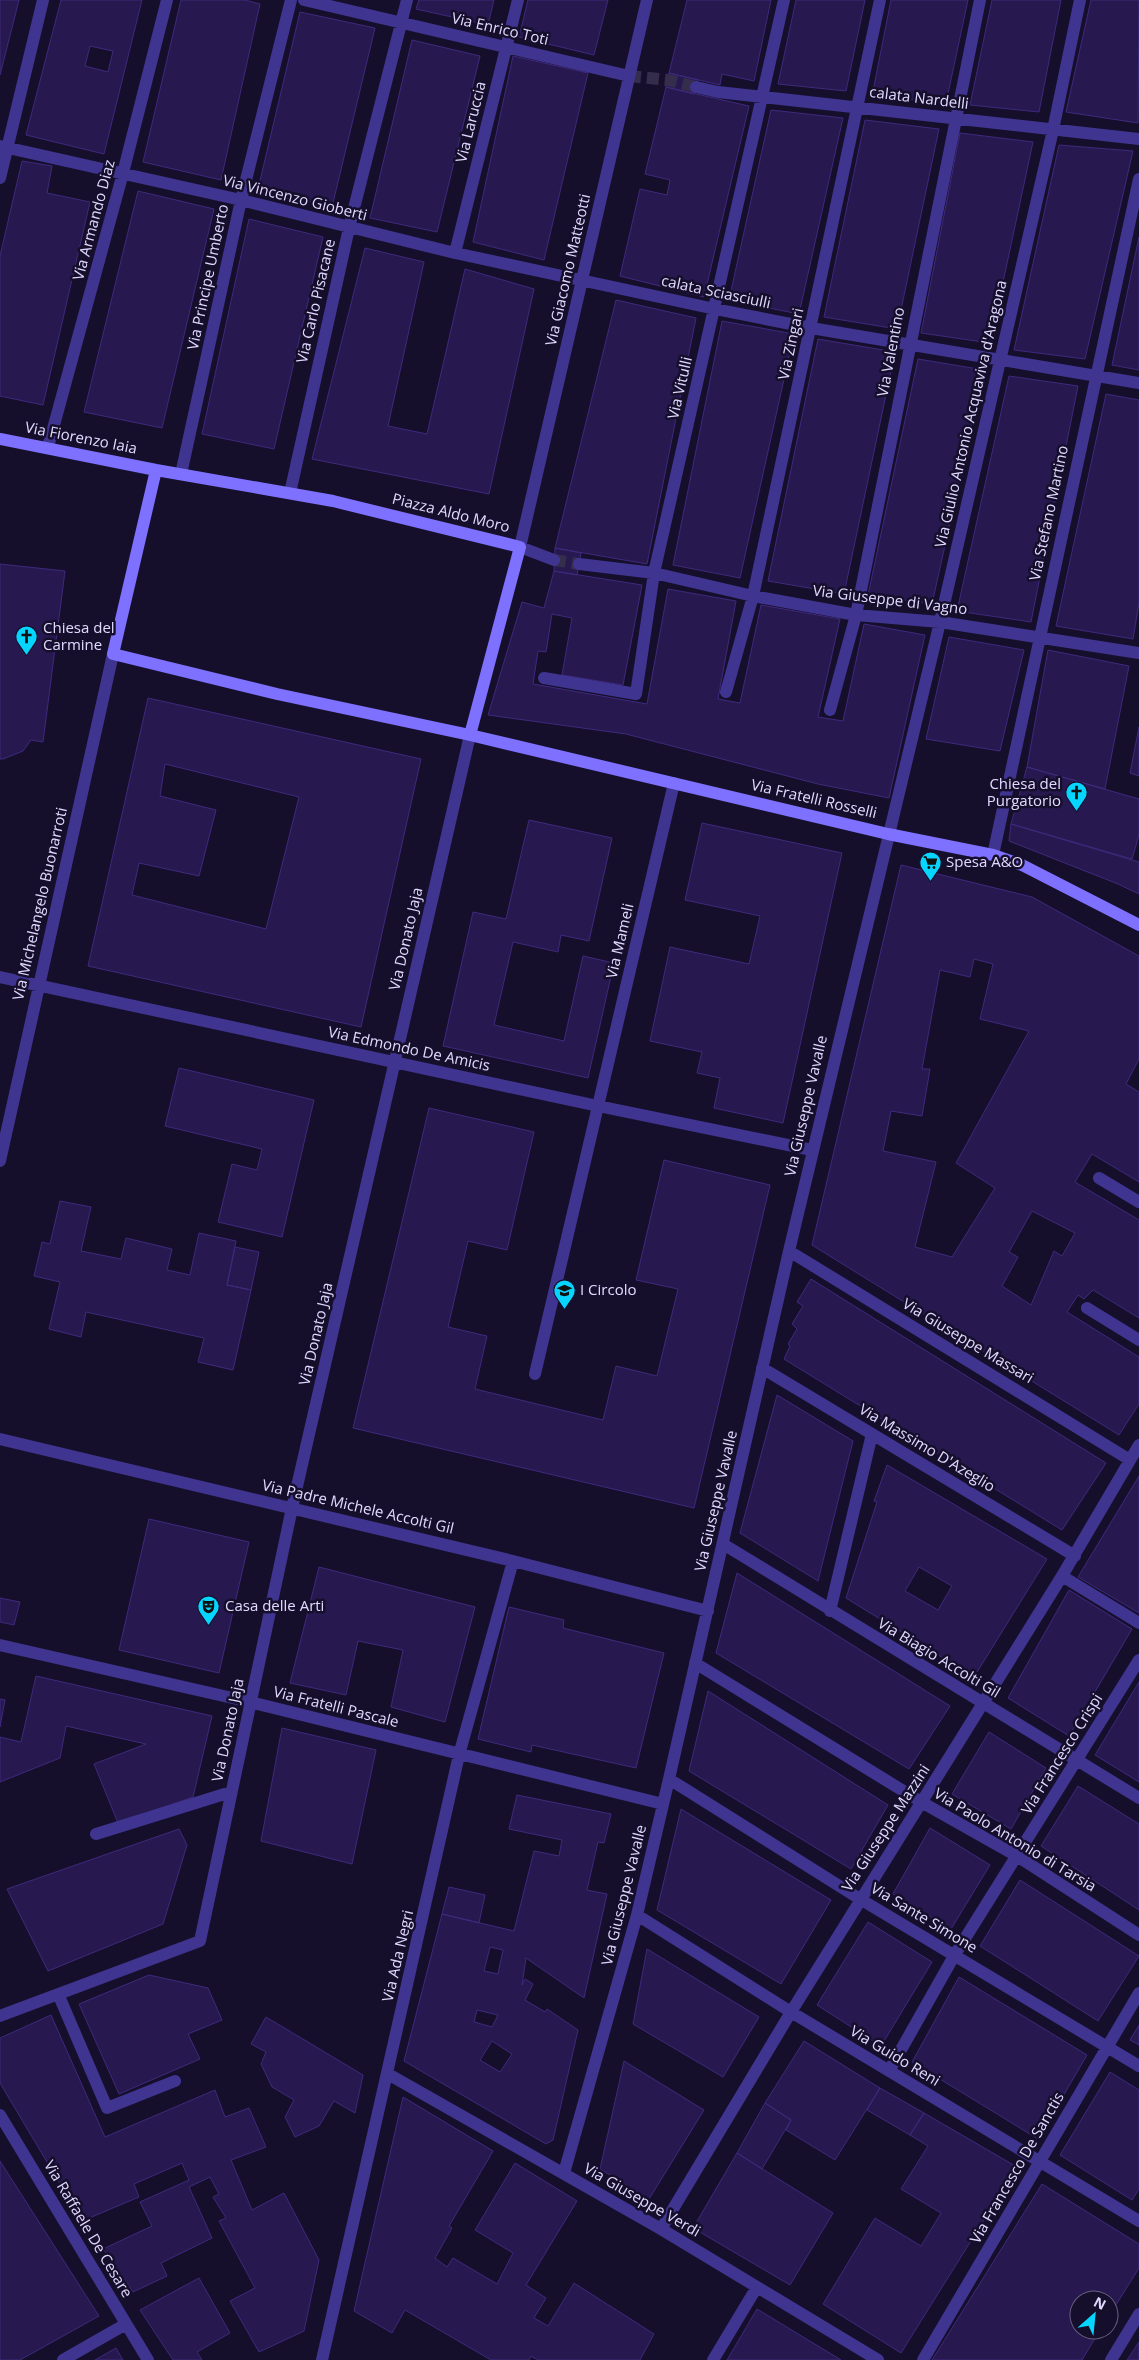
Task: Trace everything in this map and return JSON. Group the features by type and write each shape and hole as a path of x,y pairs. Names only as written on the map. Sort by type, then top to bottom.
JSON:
{"street":[{"path":"0,178 4,147 43,0"},
{"name":"Via Armando Diaz","path":"48,447 124,174 167,0"},
{"name":"Via Principe Umberto","path":"181,474 241,200 291,0"},
{"name":"Via Enrico Toti","path":"304,0 630,76"},
{"name":"Via Carlo Pisacane","path":"290,493 349,228 407,0"},
{"name":"Via Laruccia","path":"455,253 518,0"},
{"name":"Via Giacomo Matteotti","path":"520,547 647,0"},
{"name":"Via Vitulli","path":"544,678 636,694 654,573 784,0"},
{"name":"Via Zingari","path":"726,692 753,596 880,0"},
{"name":"Via Valentino","path":"830,710 856,615 980,0"},
{"name":"Via Giulio Antonio Acquaviva d'Aragona","path":"888,834 940,622 1053,130 1080,0"},
{"name":"calata Nardelli","path":"696,87 718,92 1139,138"},
{"name":"Via Vincenzo Gioberti","path":"4,147 241,200 455,253 583,279"},
{"name":"Via Stefano Martino","path":"993,855 1139,179"},
{"name":"calata Sciasciulli","path":"583,279 715,309 811,328 1139,383"},
{"name":"Via Fiorenzo Iaia","path":"0,439 48,447 156,470"},
{"path":"156,470 113,654 277,694 470,735"},
{"name":"Piazza Aldo Moro","path":"156,470 290,493 520,547 470,735"},
{"path":"520,547 554,560"},
{"name":"Via Giuseppe di Vagno","path":"579,564 654,573 753,596 856,615 940,622 1139,653"},
{"name":"Via Michelangelo Buonarroti","path":"0,1161 113,654"},
{"name":"Via Fratelli Rosselli","path":"470,735 888,834 993,855 1022,865 1139,925"},
{"name":"Via Donato Jaja","path":"59,1996 200,1942 292,1508 470,735"},
{"name":"Via Mameli","path":"535,1374 674,783"},
{"name":"Via Giuseppe Vavalle","path":"564,2173 637,1916 670,1780 812,1150 888,834"},
{"name":"Via Edmondo De Amicis","path":"0,977 598,1106 812,1150"},
{"path":"1099,1178 1139,1202"},
{"name":"Via Giuseppe Massari","path":"789,1251 1130,1460"},
{"path":"1087,1308 1139,1340"},
{"name":"Via Massimo D'Azeglio","path":"762,1368 1075,1556"},
{"path":"830,1612 872,1434"},
{"name":"Via Padre Michele Accolti Gil","path":"0,1439 513,1561 708,1611"},
{"name":"Via Giuseppe Mazzini","path":"661,2229 790,2012 1075,1556 1139,1445"},
{"name":"Via Biagio Accolti Gil","path":"723,1544 830,1612 1139,1798"},
{"name":"Via Ada Negri","path":"322,2360 460,1754 513,1561"},
{"path":"1062,1576 1139,1623"},
{"name":"Via Fratelli Pascale","path":"0,1646 250,1702 663,1804"},
{"name":"Via Francesco Crispi","path":"889,2071 954,1956 1078,1761 1139,1660"},
{"name":"Via Paolo Antonio di Tarsia","path":"695,1663 922,1803 1017,1856 1139,1935"},
{"name":"Via Sante Simone","path":"670,1780 860,1899 1139,2066"},
{"path":"96,1834 231,1792"},
{"name":"Via Guido Reni","path":"637,1916 790,2012 1139,2221"},
{"name":"Via Francesco De Sanctis","path":"923,2360 1139,1993"},
{"path":"0,2016 59,1996 108,2108 175,2081"},
{"name":"Via Giuseppe Verdi","path":"388,2074 661,2229 878,2360"},
{"name":"Via Raffaele De Cesare","path":"0,2115 148,2360"},
{"path":"713,2360 757,2287"},
{"path":"1111,2360 1139,2314"},
{"path":"63,2360 126,2324"}],"building":[{"path":"0,0 19,0 0,75"},
{"path":"61,0 142,0 104,154 26,135","holes":["90,46 113,51 108,72 85,66"]},
{"path":"181,0 245,0 260,4 221,180 143,162"},
{"path":"419,0 494,0 488,25 416,9"},
{"path":"528,0 608,0 594,55 519,37"},
{"path":"687,0 771,0 754,81 722,74 720,85 669,73"},
{"path":"796,0 865,0 846,91 778,84"},
{"path":"891,0 968,0 946,103 872,96"},
{"path":"992,0 1061,0 1039,112 970,105"},
{"path":"1091,0 1139,0 1138,123 1066,112"},
{"path":"300,12 375,28 332,207 258,189"},
{"path":"412,40 480,56 437,232 370,218"},
{"path":"513,56 588,73 544,260 473,242"},
{"path":"669,73 698,80 694,94 666,87"},
{"path":"666,87 749,106 704,297 620,276 640,189 667,195 670,180 645,174"},
{"path":"771,110 843,118 799,314 729,300"},
{"path":"865,120 939,129 897,329 824,317"},
{"path":"960,133 1033,142 990,343 921,333"},
{"path":"1059,145 1133,151 1085,359 1014,350"},
{"path":"22,161 52,166 47,193 90,202 43,405 0,396 0,256"},
{"path":"138,191 214,209 162,428 84,412"},
{"path":"249,219 323,237 274,449 202,434"},
{"path":"1139,237 1139,370 1112,365"},
{"path":"365,248 424,262 388,426 427,434 465,269 534,289 489,494 312,459"},
{"path":"616,300 696,318 647,564 555,548"},
{"path":"722,321 794,334 740,578 673,565"},
{"path":"818,339 895,352 844,594 768,581"},
{"path":"918,359 984,370 932,604 868,595"},
{"path":"1009,376 1078,386 1031,622 957,611"},
{"path":"1106,394 1139,400 1139,603 1133,639 1056,626"},
{"path":"555,548 581,553 577,575 554,571"},
{"name":"Chiesa del Carmine","path":"0,564 65,571 43,742 31,740 23,751 3,759 0,759"},
{"path":"554,571 642,585 623,685 562,675 572,618 552,614 546,652 538,651 533,684 647,704 668,589 736,601 718,699 740,703 761,605 840,619 818,717 843,721 864,624 925,635 889,798 818,784 626,734 488,715 522,602 544,608"},
{"path":"949,637 1024,650 1000,751 926,739"},
{"path":"1048,650 1129,666 1105,789 1027,767"},
{"path":"148,698 421,759 361,1027 88,966","holes":["165,764 299,797 266,929 132,895 139,863 199,876 216,810 160,796"]},
{"path":"1139,727 1139,776 1130,773"},
{"name":"Chiesa del Purgatorio","path":"1027,767 1139,799 1139,835 1132,859 1011,824"},
{"path":"529,820 612,838 589,941 561,935 558,952 513,942 494,1025 564,1041 583,956 614,963 588,1078 443,1046 473,912 506,919"},
{"path":"702,823 842,853 783,1123 714,1108 720,1078 697,1073 702,1052 650,1041 670,947 749,964 760,916 685,900"},
{"path":"1011,824 1139,862 1139,894 1009,841"},
{"path":"901,865 1032,897 1139,956 1139,1059 1126,1084 1139,1092 1139,1182 1092,1154 1075,1182 1139,1220 1139,1318 1093,1290 1084,1299 1078,1295 1067,1312 1139,1357 1139,1404 1119,1435 812,1245","holes":["974,959 993,964 980,1019 1029,1031 956,1163 995,1188 952,1257 915,1247 936,1162 883,1151 891,1111 922,1116 930,1069 922,1069 940,970 970,977","1032,1211 1075,1233 1062,1256 1054,1251 1031,1305 1002,1286 1018,1257 1009,1252"]},
{"path":"179,1068 314,1100 282,1237 218,1222 232,1164 257,1170 262,1149 165,1126"},
{"name":"I Circolo","path":"429,1108 534,1132 507,1250 468,1241 448,1327 487,1336 475,1389 603,1420 616,1366 657,1376 678,1289 636,1280 664,1160 770,1185 694,1508 353,1428"},
{"path":"60,1201 91,1207 81,1251 121,1259 126,1238 172,1249 167,1270 190,1275 199,1233 236,1241 227,1285 251,1290 233,1370 198,1362 204,1338 86,1312 81,1337 49,1329 60,1282 34,1276 42,1242 50,1244"},
{"path":"235,1247 259,1252 251,1290 227,1285"},
{"path":"811,1279 1106,1463 1062,1530 784,1359 790,1346 788,1344 797,1329 792,1324 803,1306 797,1302"},
{"path":"777,1395 853,1441 818,1581 740,1533"},
{"path":"887,1465 1047,1559 974,1677 846,1598 877,1502 874,1501","holes":["919,1567 952,1586 938,1610 905,1591"]},
{"path":"1139,1476 1139,1613 1078,1577"},
{"path":"149,1519 249,1542 219,1673 119,1650"},
{"path":"319,1567 475,1607 445,1722 391,1707 403,1650 358,1641 346,1695 290,1683"},
{"path":"737,1573 950,1706 909,1769 716,1653"},
{"path":"1069,1590 1132,1629 1069,1736 1008,1698"},
{"path":"0,1598 20,1602 14,1625 0,1622"},
{"path":"509,1607 564,1620 563,1628 664,1653 636,1768 532,1745 531,1752 478,1739"},
{"path":"36,1676 212,1716 193,1797 118,1823 94,1764 146,1744 66,1726 60,1758 0,1782 0,1737 21,1742"},
{"path":"1139,1682 1139,1782 1095,1755"},
{"path":"708,1691 888,1805 851,1869 689,1771"},
{"path":"0,1699 5,1700 0,1727"},
{"path":"282,1728 376,1750 352,1864 261,1841"},
{"path":"989,1732 1046,1768 1011,1829 952,1794"},
{"path":"1078,1786 1139,1824 1139,1910 1041,1846"},
{"path":"517,1795 611,1814 604,1843 598,1842 587,1890 607,1894 584,1998 526,1958 522,1985 525,1979 533,1984 525,2000 545,2012 547,2009 578,2030 553,2140 546,2144 404,2061 442,1914 514,1931 534,1851 559,1856 562,1840 509,1829","holes":["490,1947 503,1950 498,1974 484,1971","477,2010 498,2015 492,2027 474,2022","492,2041 512,2054 500,2072 480,2060"]},
{"path":"681,1809 831,1900 781,1984 657,1910"},
{"path":"930,1828 990,1865 951,1929 893,1894"},
{"path":"179,1829 187,1845 163,1924 48,1971 7,1889"},
{"path":"1020,1880 1139,1956 1098,2021 980,1946"},
{"path":"449,1887 485,1895 479,1923 442,1914"},
{"path":"868,1922 932,1962 881,2046 817,2005"},
{"path":"647,1949 759,2017 723,2077 633,2024"},
{"path":"149,1975 208,1988 222,2020 188,2034 200,2059 119,2094 79,2004"},
{"path":"959,1977 1087,2055 1038,2139 912,2062"},
{"path":"51,2015 105,2137 215,2090 225,2117 249,2108 266,2147 231,2160 252,2210 284,2193 319,2260 304,2331 259,2352 230,2301 255,2288 219,2221 226,2218 213,2197 219,2194 210,2177 189,2187 212,2238 161,2263 167,2276 133,2292 103,2249 152,2226 140,2202 189,2180 182,2163 134,2184 139,2197 82,2221 0,2083 0,2038"},
{"path":"266,2017 363,2075 355,2113 334,2101 319,2126 295,2137 285,2117 294,2100 272,2087 261,2064 266,2052 251,2044"},
{"path":"1139,2025 1139,2045 1130,2040"},
{"path":"804,2041 880,2088 835,2160 786,2130 791,2120 765,2103"},
{"path":"624,2061 704,2110 649,2199 600,2169"},
{"path":"1110,2072 1139,2090 1139,2189 1132,2200 1060,2155"},
{"path":"880,2088 924,2113 910,2135 867,2110"},
{"path":"403,2097 493,2151 449,2226 452,2228 435,2258 447,2267 453,2258 497,2284 513,2253 475,2230 515,2163 577,2201 526,2285 546,2298 534,2318 548,2326 574,2283 654,2334 640,2360 538,2360 531,2356 529,2360 491,2360 405,2310 392,2333 354,2311"},
{"path":"765,2103 791,2120 762,2169 737,2153"},
{"path":"924,2113 1017,2167 901,2353 823,2304 875,2218 921,2246 941,2213 901,2189 928,2146 910,2135"},
{"path":"737,2153 833,2213 790,2285 693,2228"},
{"path":"0,2161 99,2316 20,2360 0,2360"},
{"path":"1042,2184 1139,2244 1139,2268 1119,2300 1119,2290 1069,2290 1069,2340 1094,2340 1082,2360 932,2360"},
{"path":"199,2278 230,2333 197,2352 202,2360 173,2360 140,2310"},
{"path":"757,2309 841,2360 727,2360"},
{"path":"1139,2342 1139,2360 1127,2360"},
{"path":"116,2348 123,2360 95,2360"}],"tunnel":[{"path":"629,76 668,80 696,87"},
{"path":"554,560 579,564"}],"place":[{"name":"Chiesa del Carmine","path":"27,656"},
{"name":"Chiesa del Purgatorio","path":"1077,812"},
{"name":"Spesa A&O","path":"930,881"},
{"name":"I Circolo","path":"564,1309"},
{"name":"Casa delle Arti","path":"209,1625"}]}
